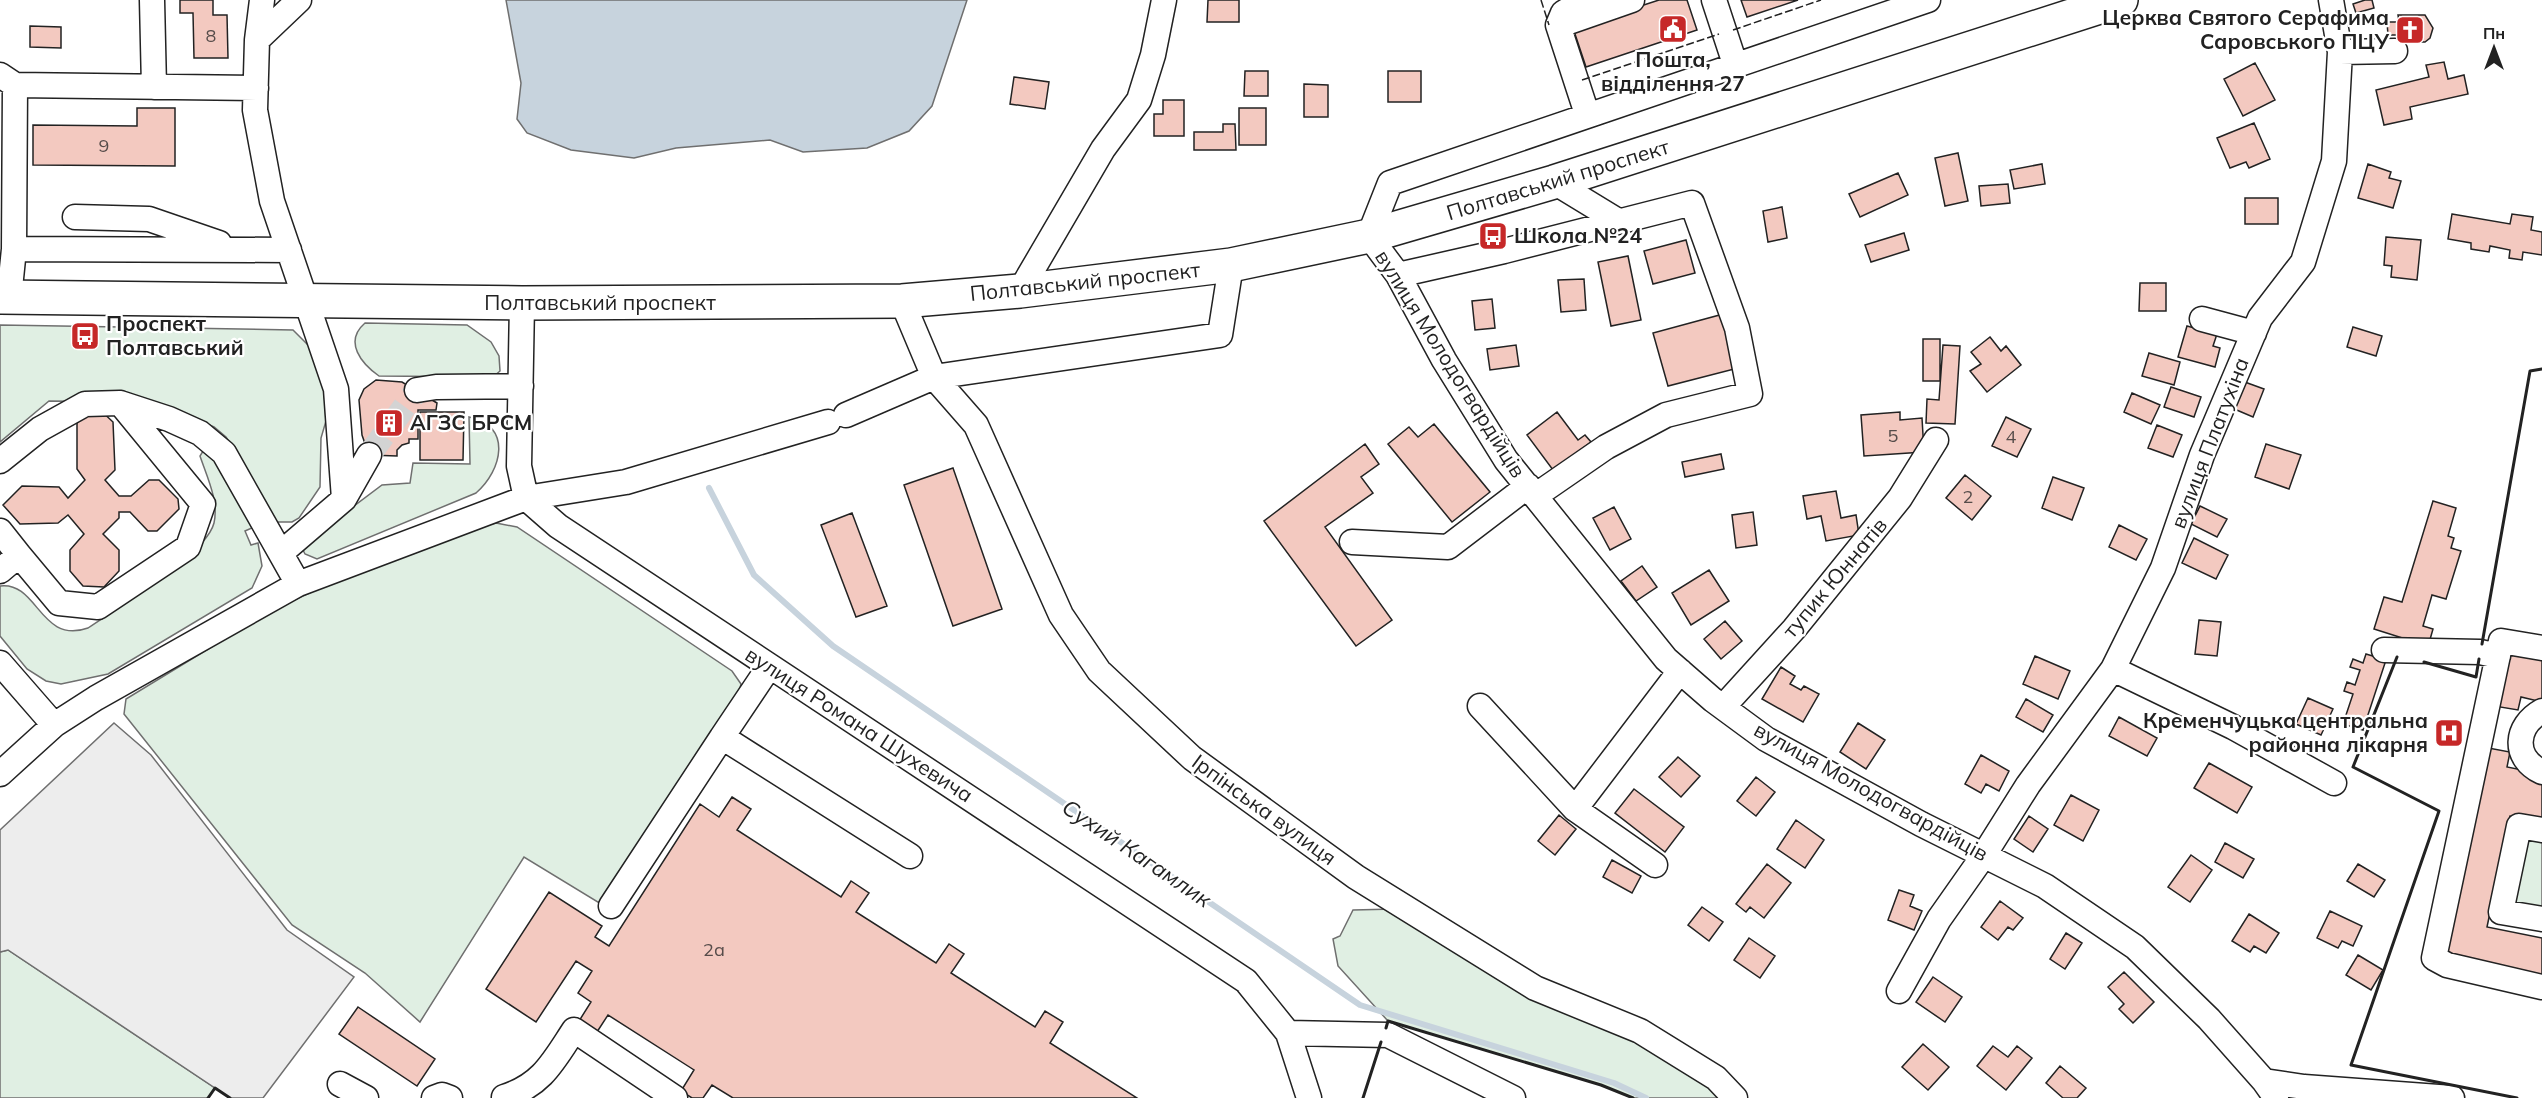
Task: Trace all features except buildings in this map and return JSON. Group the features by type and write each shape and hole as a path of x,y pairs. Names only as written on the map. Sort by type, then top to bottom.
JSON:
{"highway":[{"name":"Полтавський проспект","path":"3,298 522,303 902,301 1020,291 1231,265 1369,236 1554,182 2121,0"}],"street":[{"path":"152,0 154,87"},
{"path":"262,0 257,40 255,110 272,201 336,389 344,500"},
{"path":"257,40 299,0"},
{"path":"1020,291 1103,149 1139,100 1153,55 1164,0"},
{"path":"1584,0 1563,13 1558,26 1587,114"},
{"path":"1558,26 1632,0"},
{"path":"1714,0 1736,67"},
{"path":"1369,236 1390,183 1587,114 1736,67 1928,0"},
{"name":"вулиця Платухіна","path":"1899,991 1939,919 1984,855 2028,785 2113,669 2163,568 2202,455 2260,318 2303,262 2334,161 2340,52 2331,0"},
{"path":"2340,52 2395,51"},
{"path":"3,298 14,249 8,80 154,87 256,88"},
{"path":"1554,182 1618,222"},
{"path":"1352,542 1448,547 1531,491 1606,447 1666,416 1750,394 1737,328 1692,203 1504,251 1398,275"},
{"path":"75,217 149,219 238,250"},
{"name":"вулиця Молодогвардійців","path":"1369,236 1398,275 1444,360 1506,460 1666,659 1723,707 1766,739 2045,886 2135,947 2209,1019 2266,1092"},
{"path":"14,249 289,250"},
{"path":"0,774 54,725 96,698 298,584 526,498 626,482 837,419 934,377 1220,335 1231,265"},
{"name":"Ірпінська вулиця","path":"902,301 934,377 976,425 1061,615 1099,671 1192,758 1356,877 1535,988 1640,1031 1716,1078 1735,1098"},
{"path":"522,303 519,466 526,498"},
{"path":"2202,319 2254,333"},
{"path":"417,390 436,387 521,386"},
{"path":"0,461 40,429 85,404 120,403 169,419 200,433 224,453 298,584"},
{"path":"0,531 58,603 98,607 188,547 202,504 120,403"},
{"name":"тупик Юннатів","path":"1723,707 1794,629 1900,498 1936,440"},
{"path":"281,553 344,500 369,455"},
{"name":"вулиця Романа Шухевича","path":"526,498 558,526 1246,981 1288,1033 1309,1098"},
{"path":"0,571 19,555"},
{"path":"2542,648 2501,641 2434,958 2447,965 2542,987"},
{"path":"2384,650 2480,652 2498,656"},
{"path":"0,663 54,725"},
{"path":"611,906 769,667"},
{"path":"2113,669 2233,728 2334,783"},
{"path":"1575,809 1680,671"},
{"path":"1480,706 1575,809 1655,864"},
{"path":"2483,725 2534,717"},
{"path":"2534,717 2520,740 2521,747 2529,764 2542,772"},
{"path":"2483,725 2521,747"},
{"path":"722,738 910,856"},
{"path":"2542,830 2519,826 2501,912 2542,919"},
{"path":"504,1098 524,1091 548,1071 574,1030 675,1098"},
{"path":"1288,1033 1388,1035 1513,1098"},
{"path":"340,1084 366,1098"},
{"path":"2266,1092 2304,1087 2452,1098"},
{"path":"434,1098 442,1095 450,1098"}],"green space":[{"path":"365,323 467,325 491,342 499,356 500,371 493,377 379,376 361,359 355,345 359,330"},
{"path":"0,325 293,330 322,359 326,421 321,438 320,487 299,518 292,522 275,522 226,437 214,427 165,406 146,402 49,401 0,442"},
{"path":"469,417 483,422 492,429 499,450 492,473 476,493 317,559 305,554 303,550 306,542 382,485 410,483 413,463 470,464"},
{"path":"203,451 219,466 232,486 252,528 245,531 251,545 258,543 262,566 252,588 108,674 61,684 46,681 27,669 0,636 0,586 13,587 23,593 49,621 59,628 72,631 88,628 119,608 159,580 195,550 214,523 215,506 212,489 200,456"},
{"path":"496,523 517,527 732,671 741,684 738,697 601,904 524,857 420,1022 365,973 292,925 124,714 126,699 269,612 364,567 470,529"},
{"path":"2526,831 2542,834 2542,912 2511,906"},
{"path":"1395,909 1612,1028 1708,1084 1722,1098 1633,1098 1601,1085 1388,1021 1338,966 1333,939 1340,936 1353,910"},
{"path":"8,950 215,1088 208,1098 0,1098 0,952"}],"shaded area":[{"path":"506,0 967,0 932,106 909,131 867,148 803,152 770,140 676,148 634,158 571,150 527,133 517,119 521,83"},
{"path":"114,723 151,755 287,930 354,977 263,1098 230,1098 8,950 0,952 0,830"}],"waterway":[{"name":"Сухий Кагамлик","path":"709,488 754,575 833,646 1360,1005 1614,1083 1646,1098"}],"tunnel":[{"path":"369,455 417,390"}],"fence":[{"path":"1541,0 1549,25"},
{"path":"1733,30 1821,0"},
{"path":"1582,80 1719,34"}],"wall":[{"path":"2482,644 2530,371 2542,369"},
{"path":"2397,657 2353,767 2439,811 2351,1065 2517,1098"},
{"path":"2424,662 2476,677 2479,659"},
{"path":"1386,1028 1388,1021 1601,1085 1633,1098"},
{"path":"1363,1098 1381,1042"},
{"path":"208,1098 215,1088 230,1098"}],"place":[{"name":"Пошта, відділення 27","path":"1673,29"},
{"name":"Церква Святого Серафима Саровського ПЦУ","path":"2410,30"},
{"name":"Школа №24","path":"1493,236"},
{"name":"Проспект Полтавський","path":"85,336"},
{"name":"АГЗС БРСМ","path":"389,423"},
{"name":"Кременчуцька центральна районна лікарня","path":"2449,733"}]}
